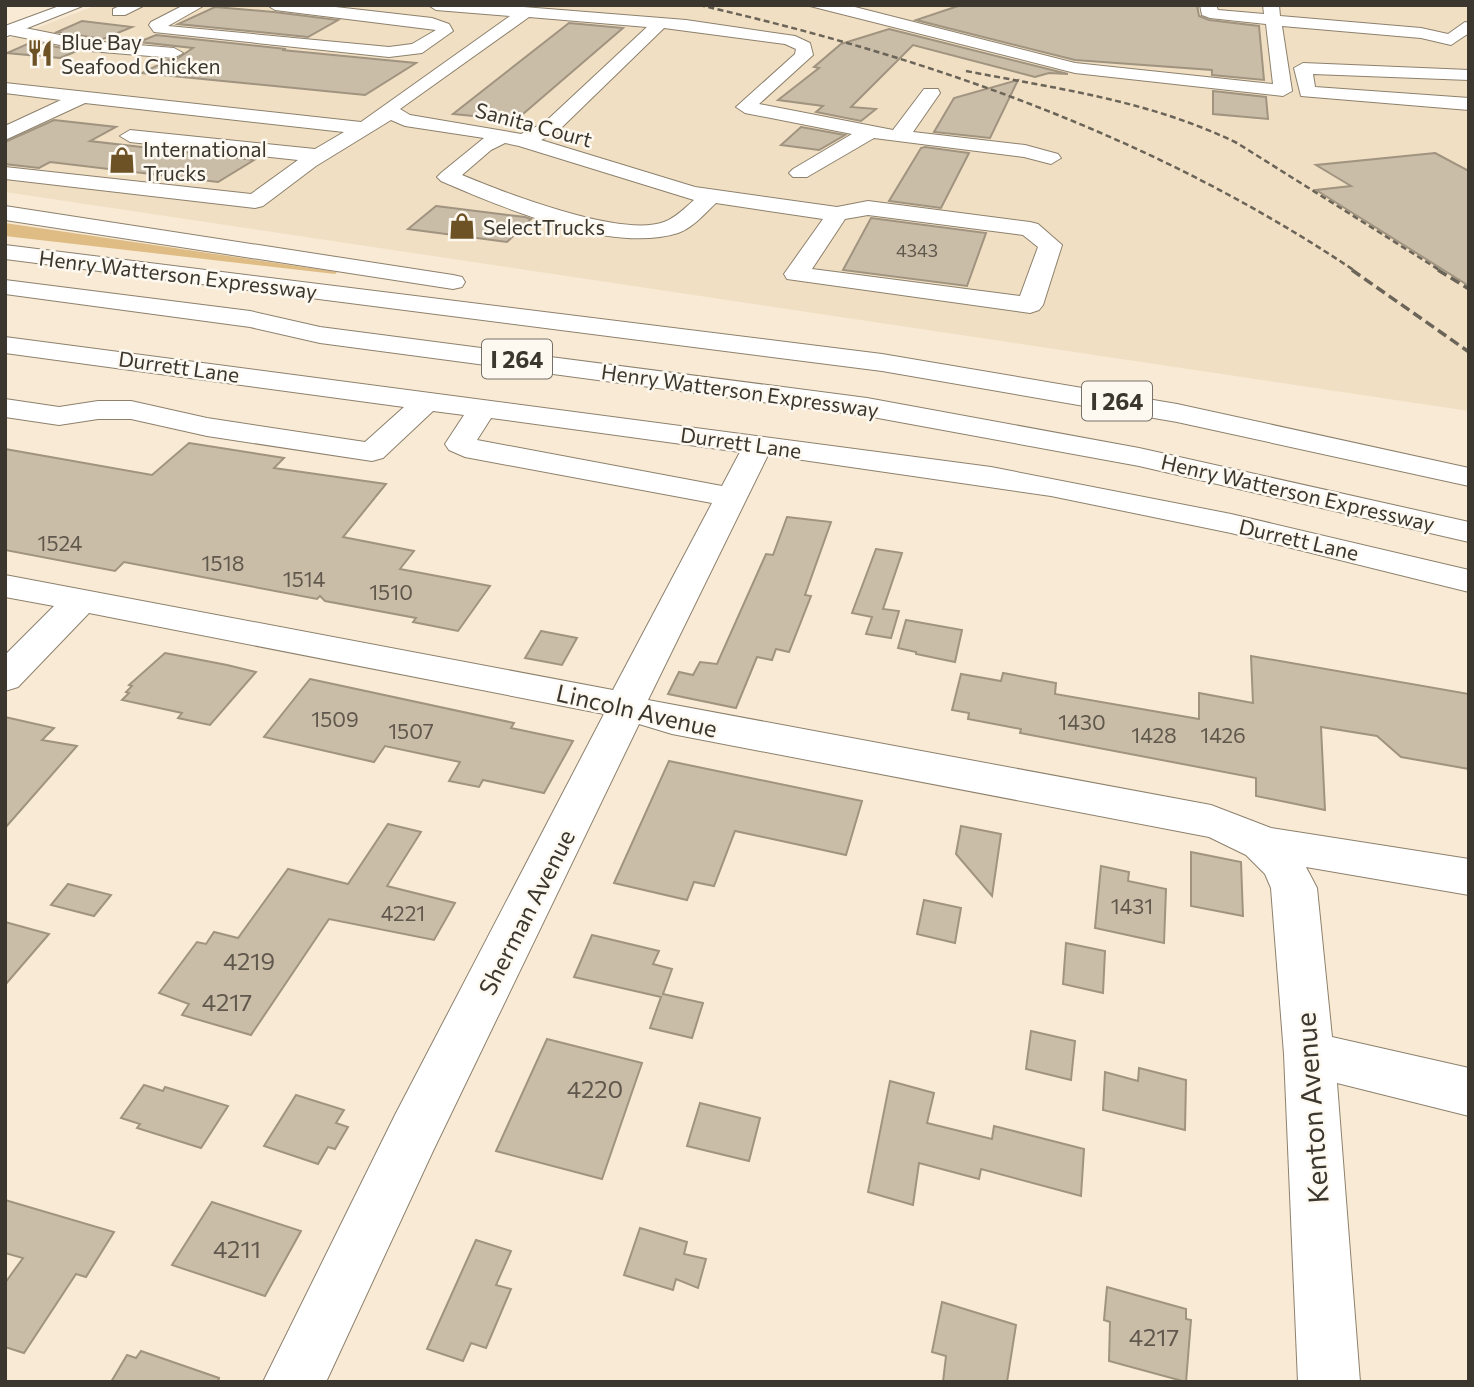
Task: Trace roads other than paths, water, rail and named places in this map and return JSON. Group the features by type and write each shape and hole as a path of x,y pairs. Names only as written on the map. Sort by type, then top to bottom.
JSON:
{"main road":[{"path":"7,25 51,10 77,5"},
{"path":"119,12 137,5"},
{"path":"197,5 157,25 160,29 183,33 388,52 416,49 445,31 443,27 432,23 271,6"},
{"path":"436,5 528,22 655,28 686,25 789,40 804,47 804,55 745,107 900,137 1024,151 1051,159"},
{"path":"814,5 847,10 1075,68 1283,91 1469,104"},
{"path":"1208,5 1208,12 1216,15 1272,12 1421,33 1460,47 1466,18"},
{"path":"5,49 83,18 51,10"},
{"path":"1272,12 1283,91"},
{"path":"5,173 255,201 319,156 389,113 387,110 485,41 528,22"},
{"path":"7,25 53,32 90,46 174,53"},
{"path":"655,28 551,127 484,146 448,177 592,226 649,231 672,228 711,196"},
{"path":"53,32 45,47 91,54 80,59"},
{"path":"485,41 508,42"},
{"path":"113,68 150,51"},
{"path":"1307,92 1303,68 1469,75"},
{"path":"5,88 363,128"},
{"path":"16,106 47,91"},
{"path":"900,137 931,93"},
{"path":"5,134 85,96"},
{"path":"417,122 438,106"},
{"name":"Sanita Court","path":"389,113 417,122 513,139 654,183 711,196 837,214 868,208 1030,229 1050,245 1030,306 796,274 837,214"},
{"path":"800,173 830,153 871,132"},
{"path":"130,136 319,156"},
{"path":"5,213 472,285"},
{"name":"Henry Watterson Expressway","path":"5,252 685,337 762,344 1112,400 1347,448 1469,477"},
{"name":"Henry Watterson Expressway","path":"5,287 250,319 320,335 611,371 894,412 1152,460 1469,532"},
{"path":"499,290 707,321 762,344"},
{"path":"18,314 224,338 320,335"},
{"name":"Durrett Lane","path":"5,345 991,476 1122,499 1265,530 1469,581"},
{"path":"5,408 59,416 131,410 207,427 372,452 428,400"},
{"path":"484,407 460,444 476,451 732,496"},
{"name":"Sherman Avenue","path":"294,1382 414,1133 616,733 635,683 759,444"},
{"name":"Lincoln Avenue","path":"5,586 595,698 672,720 1211,821 1243,831 1266,844"},
{"path":"5,678 80,601"},
{"path":"1266,844 1410,864 1469,877"},
{"name":"Kenton Avenue","path":"1266,844 1287,869 1294,888 1309,1054 1329,1382"},
{"path":"1309,1054 1469,1092"}],"railway":[{"path":"699,5 871,50 956,77 1039,108 1121,142 1201,180 1279,223 1355,271"},
{"path":"966,71 1104,98 1204,129 1237,143 1441,271"},
{"path":"1352,270 1469,352"},
{"path":"1438,270 1469,289"}],"place":[{"name":"Blue Bay Seafood Chicken","path":"40,53"},
{"name":"International Trucks","path":"122,160"},
{"name":"SelectTrucks","path":"462,226"}]}
